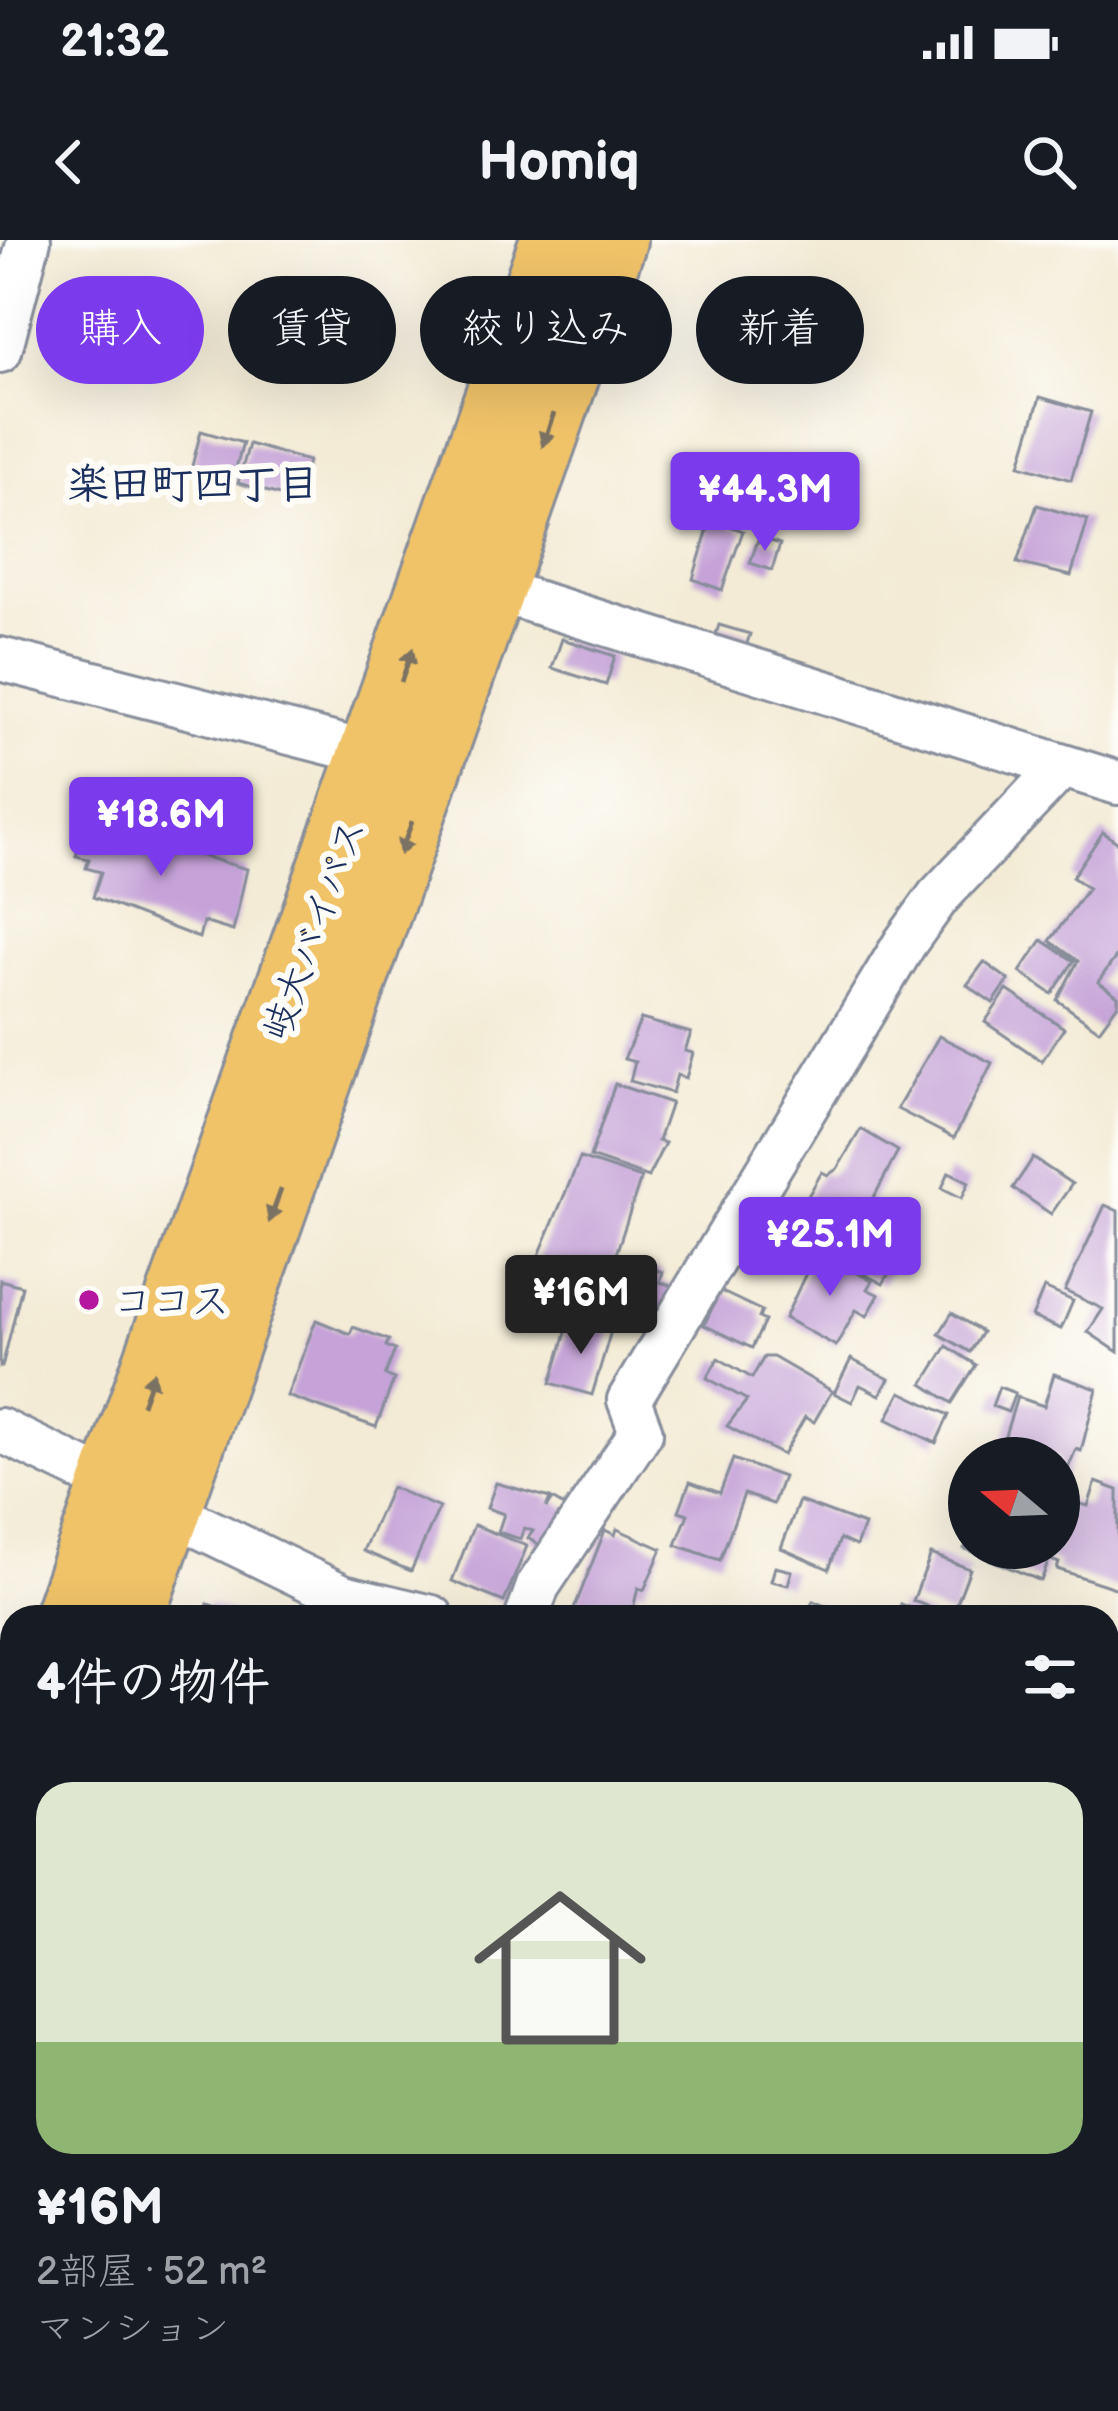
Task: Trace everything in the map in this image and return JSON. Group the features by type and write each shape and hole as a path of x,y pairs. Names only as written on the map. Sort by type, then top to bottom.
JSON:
{"highway":[{"name":"岐大バイパス","path":"131,1605 140,1497 376,755 554,240"},
{"name":"岐大バイパス","path":"74,1605 140,1497 493,589 613,240"}],"street":[{"path":"0,351 29,240"},
{"path":"493,589 1118,783"},
{"path":"0,659 376,755"},
{"path":"531,1605 538,1586 641,1432 629,1400 905,943 938,897 1062,766"},
{"path":"0,1430 343,1596 381,1605"}],"building":[{"path":"1040,397 1091,412 1071,480 1020,465"},
{"path":"201,431 243,443 232,482 191,470"},
{"path":"249,444 308,461 297,500 238,483"},
{"path":"1037,505 1088,520 1071,576 1017,563"},
{"path":"711,519 743,531 722,590 693,579"},
{"path":"759,537 780,544 772,570 750,563"},
{"path":"719,625 750,634 742,659 711,649"},
{"path":"562,639 615,656 606,685 552,668"},
{"path":"89,813 100,817 97,827 114,832 117,822 151,832 149,841 247,869 233,931 203,922 199,938 93,897 101,872 86,868 89,859 76,856"},
{"path":"1103,832 1118,843 1118,954 1098,982 1118,996 1118,1004 1099,1030 1057,1000 1078,961 1050,941 1088,888 1072,877"},
{"path":"1042,940 1074,961 1052,994 1020,972"},
{"path":"984,962 1009,980 993,1003 967,985"},
{"path":"1007,990 1064,1028 1042,1061 985,1022"},
{"path":"641,1019 691,1033 685,1051 693,1053 686,1078 677,1075 672,1093 630,1081 635,1062 624,1059"},
{"path":"939,1036 992,1063 954,1138 897,1109"},
{"path":"615,1084 671,1103 658,1141 665,1143 648,1177 590,1157"},
{"path":"861,1129 898,1151 858,1228 804,1203 822,1172 828,1175 837,1169"},
{"path":"580,1158 641,1178 612,1266 598,1262 587,1298 529,1279"},
{"path":"1033,1158 1072,1184 1051,1214 1013,1188"},
{"path":"949,1172 969,1182 962,1198 942,1188"},
{"path":"777,1199 836,1228 822,1257 762,1229"},
{"path":"1105,1205 1118,1211 1118,1352 1088,1332 1103,1309 1065,1291"},
{"path":"838,1229 849,1235 842,1250 851,1233 897,1258 883,1284 825,1253"},
{"path":"824,1255 872,1281 867,1289 879,1295 867,1316 856,1310 836,1346 785,1318 814,1256 821,1260"},
{"path":"637,1264 663,1272 660,1282 676,1287 661,1321 607,1305 616,1276 627,1279"},
{"path":"0,1280 22,1286 2,1367 0,1367"},
{"path":"1044,1288 1073,1301 1061,1329 1032,1317"},
{"path":"720,1291 762,1311 759,1318 765,1321 752,1348 704,1325"},
{"path":"952,1313 982,1332 970,1352 939,1334"},
{"path":"570,1319 611,1331 592,1395 551,1383"},
{"path":"316,1320 350,1334 353,1327 389,1340 386,1346 395,1350 385,1375 394,1379 376,1427 287,1396"},
{"path":"947,1346 976,1365 952,1403 923,1384"},
{"path":"764,1357 773,1357 832,1391 814,1422 805,1417 783,1455 727,1426 747,1400 707,1378 718,1358 752,1378"},
{"path":"851,1359 889,1379 880,1395 860,1385 852,1402 834,1393"},
{"path":"1054,1374 1097,1389 1081,1451 1080,1437 1005,1437 1017,1397 1044,1406"},
{"path":"999,1387 1015,1393 1008,1412 992,1406"},
{"path":"901,1392 949,1415 936,1443 887,1419"},
{"path":"733,1459 783,1477 773,1504 744,1494 720,1560 676,1545 688,1514 679,1511 690,1482 720,1493"},
{"path":"1096,1482 1118,1490 1118,1589 1057,1569 1080,1569 1080,1504 1088,1506"},
{"path":"496,1483 550,1498 546,1508 552,1499 579,1515 555,1554 528,1538 533,1531 524,1528 520,1539 498,1532 504,1514 487,1508"},
{"path":"391,1487 439,1508 411,1571 363,1551"},
{"path":"799,1501 864,1525 856,1546 840,1539 829,1569 781,1548"},
{"path":"474,1525 527,1546 504,1602 452,1581"},
{"path":"617,1529 662,1549 644,1590 638,1588 634,1605 576,1605 605,1530 615,1535"},
{"path":"931,1554 948,1561 948,1569 970,1569 956,1605 913,1601"},
{"path":"775,1567 792,1571 788,1585 771,1581"},
{"path":"1013,1569 1046,1569 1041,1581"}],"place":[{"name":"ココス","path":"89,1300"}],"district":[{"name":"楽田町四丁目","path":"193,483"}]}
